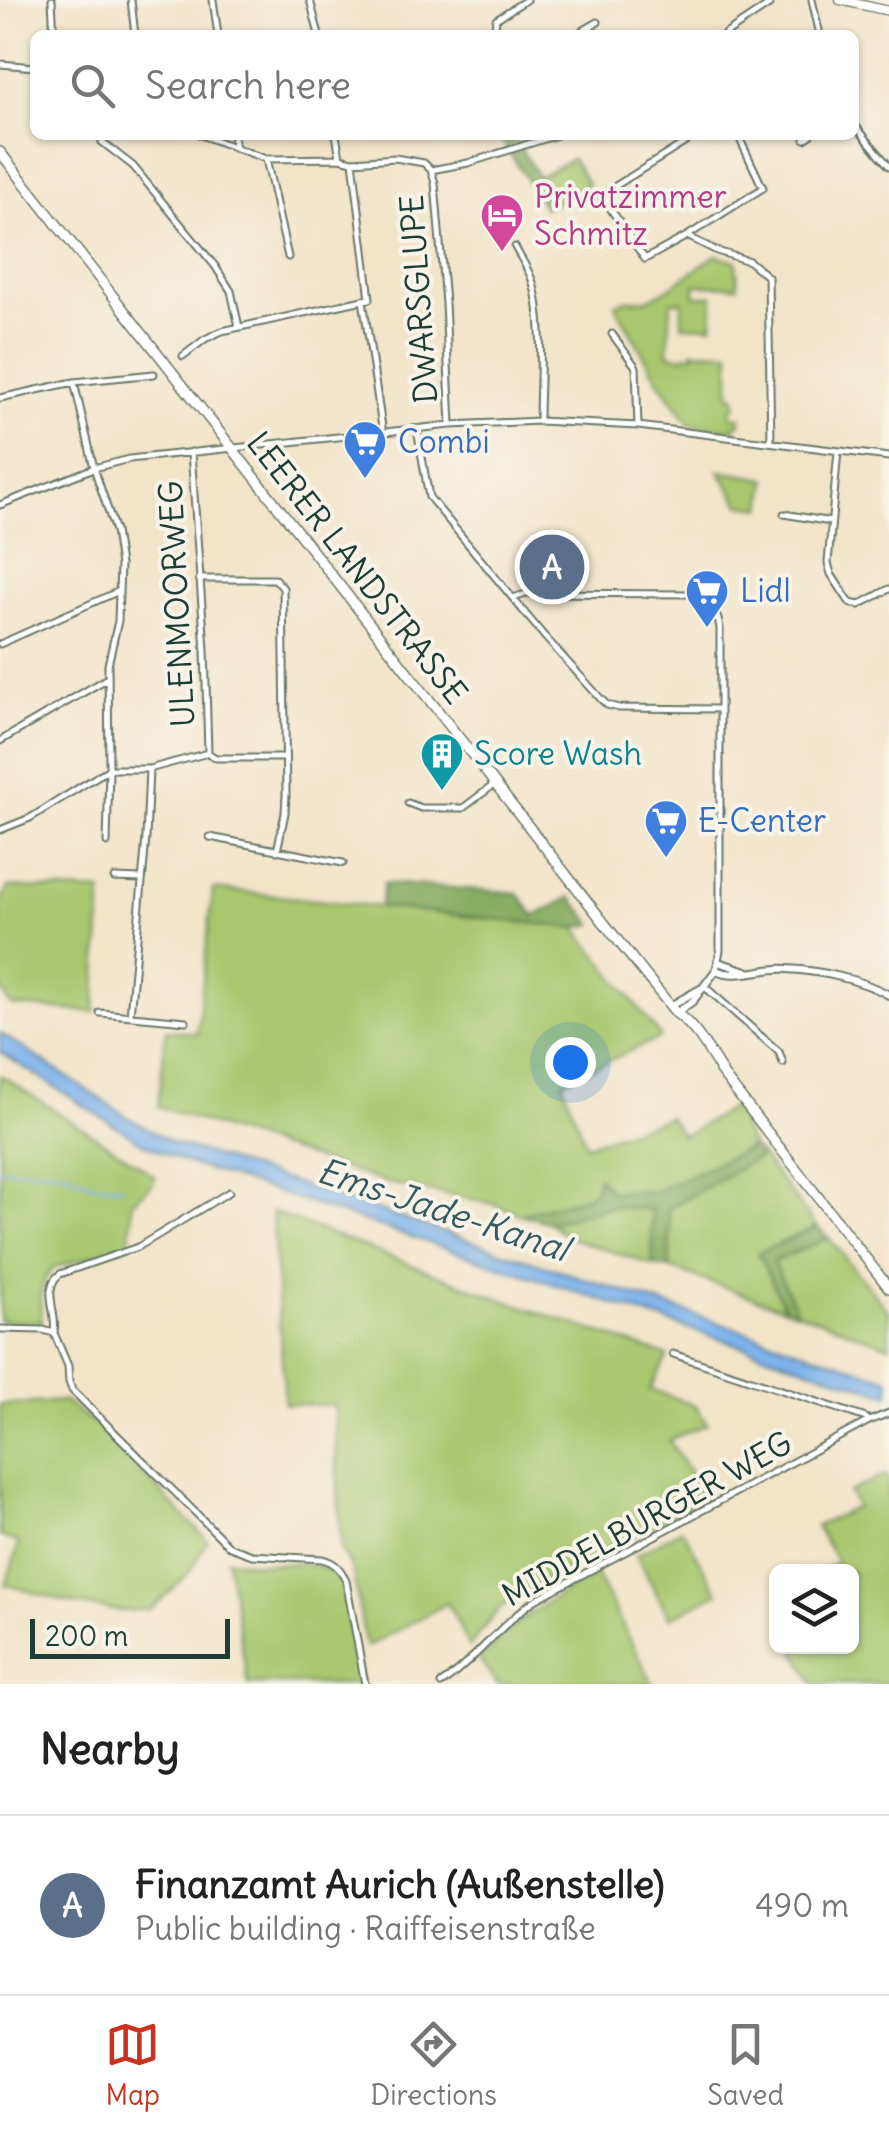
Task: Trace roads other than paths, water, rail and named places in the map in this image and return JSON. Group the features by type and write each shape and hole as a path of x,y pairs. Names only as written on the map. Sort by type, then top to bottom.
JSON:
{"main road":[{"path":"840,0 889,11"},
{"name":"LEERER LANDSTRASSE","path":"0,152 889,1288"}],"street":[{"path":"52,0 54,30"},
{"path":"131,0 135,30"},
{"path":"214,0 217,30"},
{"path":"310,0 318,30"},
{"path":"812,0 819,30"},
{"path":"497,30 496,19 523,1"},
{"path":"732,30 769,5"},
{"path":"585,30 598,22"},
{"path":"0,64 30,67"},
{"path":"859,130 889,166"},
{"path":"103,140 133,166 215,266 231,291 239,327"},
{"path":"213,140 266,159 412,159 431,170 541,140"},
{"path":"234,140 235,148"},
{"path":"337,140 340,158"},
{"path":"689,140 601,195 645,259 763,188 740,140"},
{"path":"266,159 288,257"},
{"path":"184,356 205,339 239,327 370,299 352,161"},
{"name":"DWARSGLUPE","path":"431,170 446,303 451,425"},
{"path":"687,236 749,261 768,277 771,442"},
{"path":"514,248 533,280 537,301 539,422"},
{"path":"363,300 383,434"},
{"path":"612,334 636,367 638,426"},
{"path":"0,398 74,382 154,374"},
{"path":"74,382 94,468 119,547 118,621 108,665 106,842"},
{"path":"0,506 94,468 129,459 451,425 539,422 638,426 889,457"},
{"path":"417,429 428,497 607,704 619,708 719,709"},
{"path":"838,451 828,563 831,574 850,602 859,604 889,588"},
{"name":"ULENMOORWEG","path":"191,452 208,752"},
{"path":"784,514 831,522"},
{"path":"199,579 275,579 283,588 285,813 277,851"},
{"path":"0,644 119,591"},
{"path":"513,598 529,593 688,594 701,598 712,608 719,625 717,966 693,1000 673,1010"},
{"path":"0,741 108,678"},
{"path":"0,830 30,818 109,769 148,769 208,752 216,758 285,758"},
{"path":"130,1016 148,769"},
{"path":"408,803 420,808 462,808 495,784"},
{"path":"210,838 343,863"},
{"path":"114,878 142,880"},
{"path":"717,966 748,972 788,968 871,985 889,995"},
{"path":"702,988 778,1052 783,1063"},
{"path":"100,1013 186,1021"},
{"path":"229,1192 138,1247 60,1274 50,1288 54,1333 68,1366 72,1390 230,1547 252,1555 322,1559 342,1571 364,1684"},
{"path":"0,1329 54,1333"},
{"path":"673,1354 869,1421"},
{"name":"MIDDELBURGER WEG","path":"441,1684 460,1672 499,1628 535,1600 889,1413"}],"water":[{"path":"0,1033 171,1142 889,1379 889,1395 184,1162 142,1143 0,1052"}],"waterway":[{"path":"0,1169 59,1170 91,1184 122,1187"}],"place":[{"name":"Privatzimmer Schmitz","path":"502,253"},
{"name":"Combi","path":"365,480"},
{"name":"Finanzamt Aurich (Außenstelle)","path":"552,567"},
{"name":"Lidl","path":"707,629"},
{"name":"Score Wash","path":"442,792"},
{"name":"E-Center","path":"666,859"}],"water label":[{"name":"Ems-Jade-Kanal","path":"443,1210"}]}
